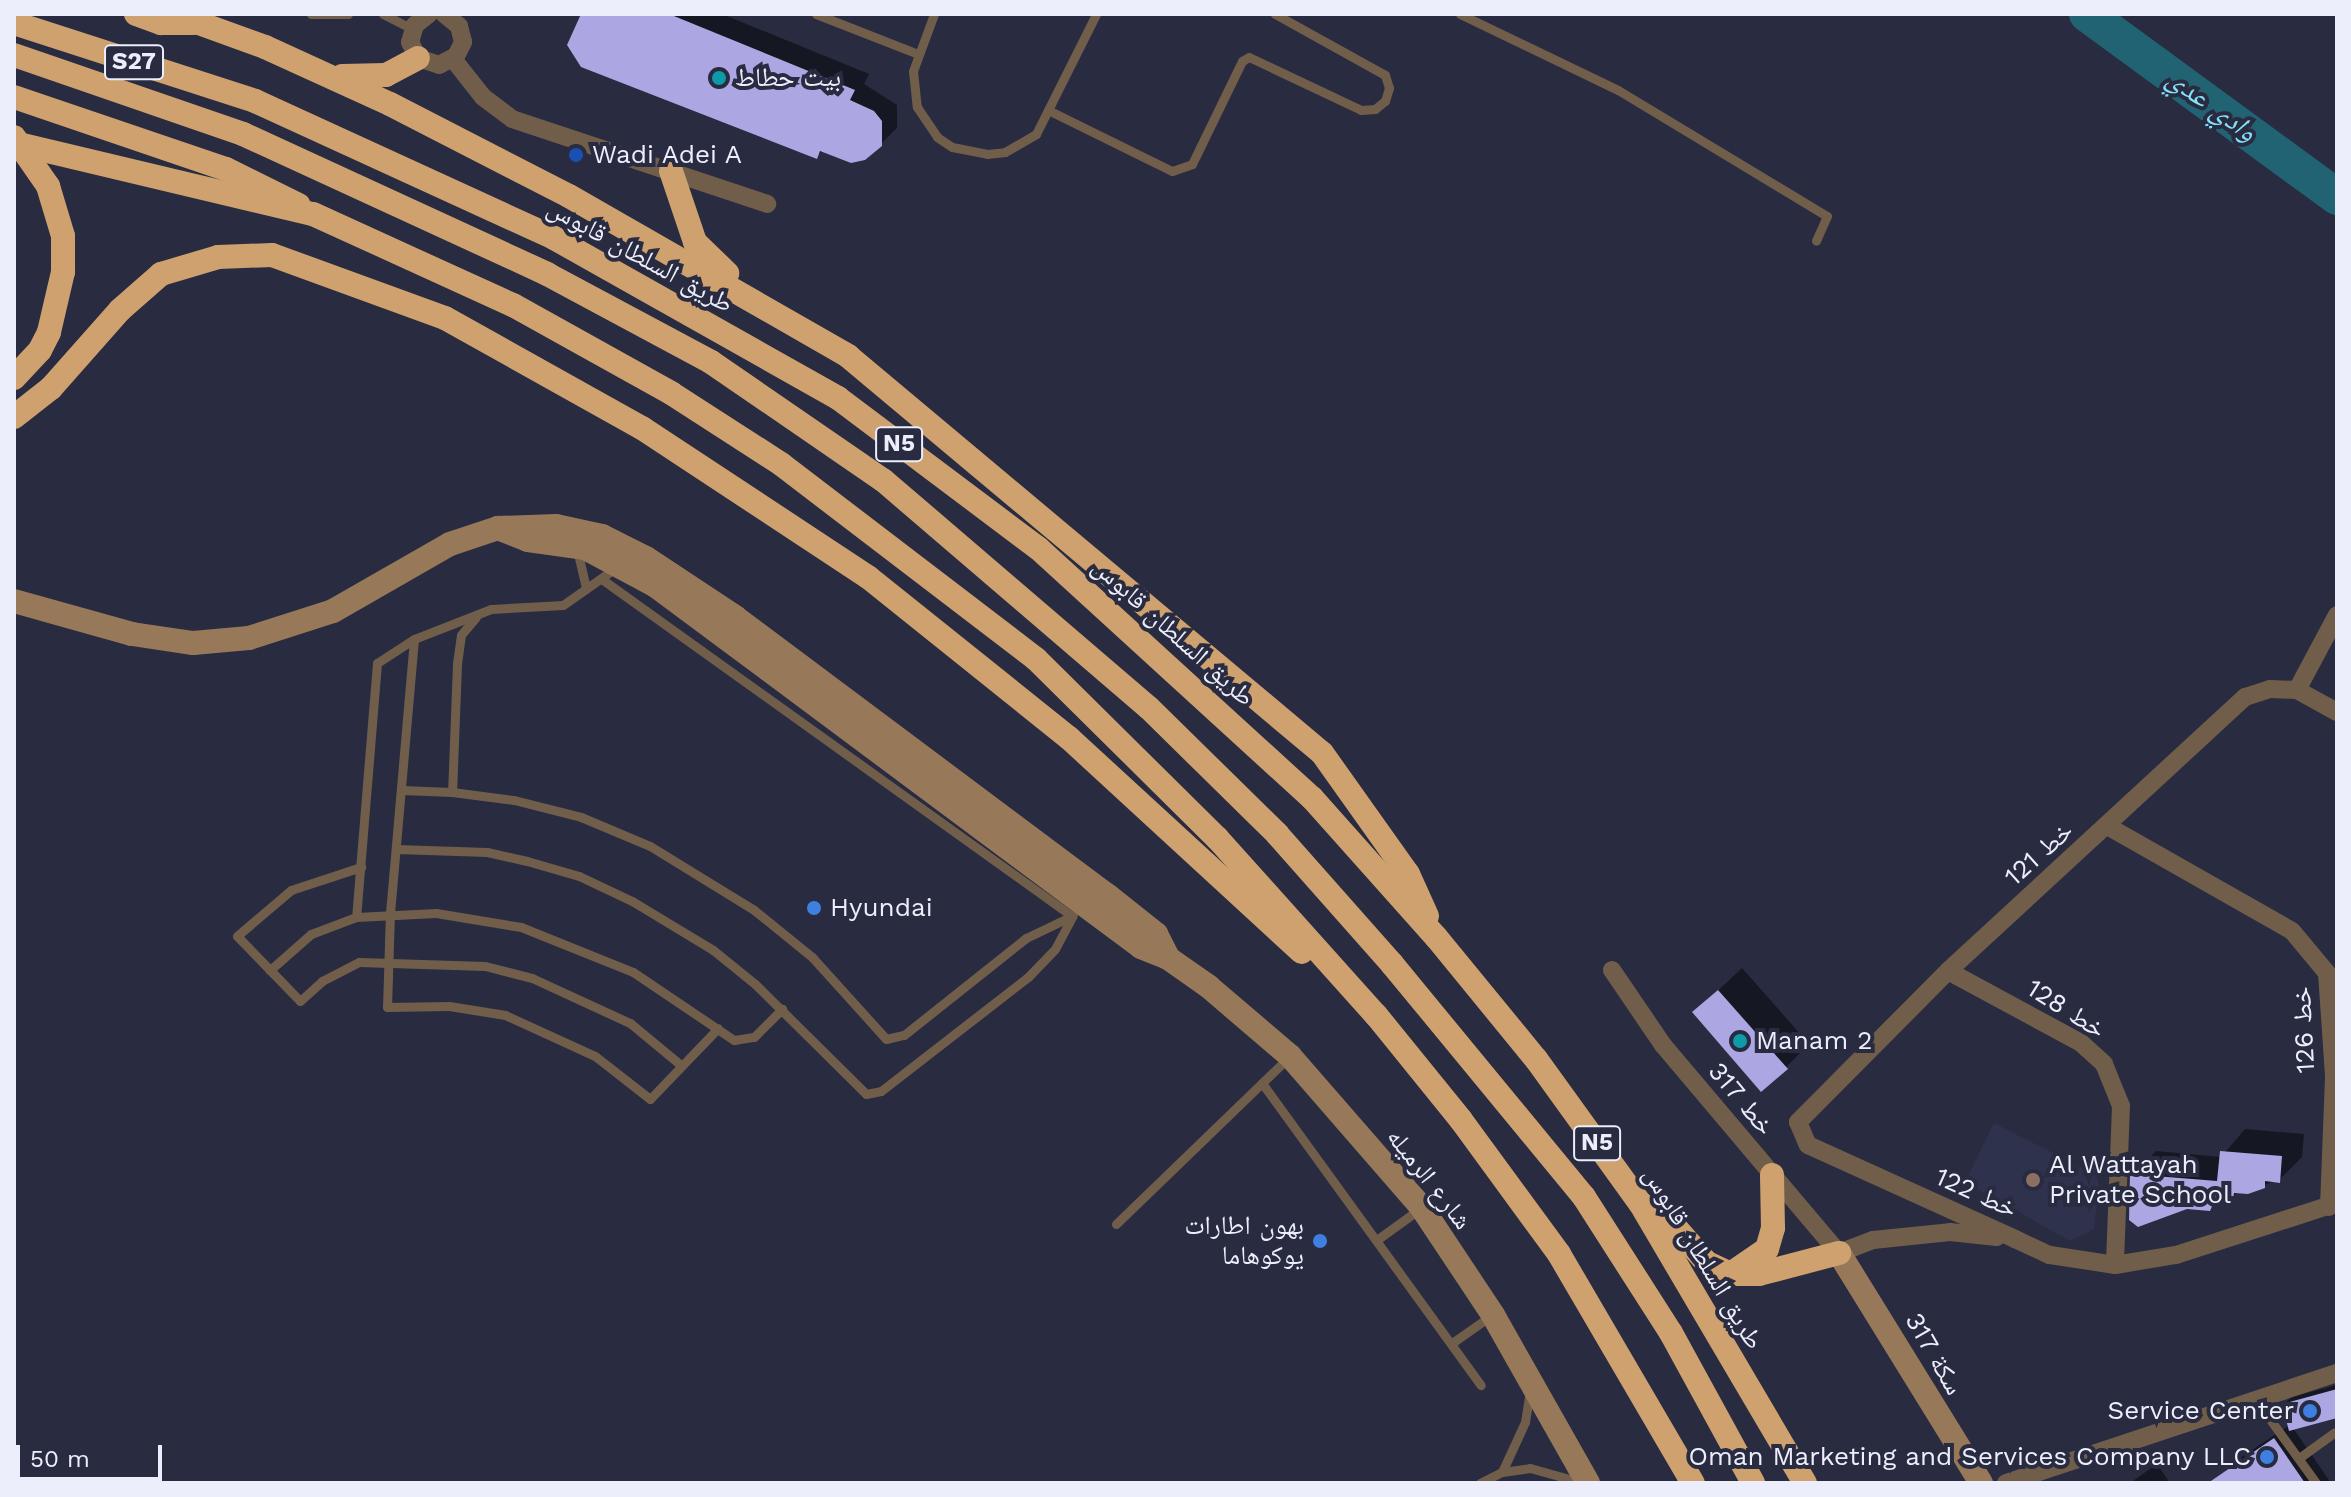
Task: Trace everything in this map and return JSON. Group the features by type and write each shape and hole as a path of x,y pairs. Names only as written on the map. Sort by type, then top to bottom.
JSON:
{"highway":[{"path":"136,14 161,23 200,24"},
{"path":"174,14 326,74 569,196 848,356 1322,753 1408,874 1436,937"},
{"name":"S27","path":"14,23 255,101"},
{"name":"S27","path":"14,55 243,134"},
{"path":"326,74 373,78 395,73 418,58"},
{"path":"14,97 271,187 313,214 513,305 671,393 781,464 1036,659 1217,838 1376,1015 1559,1254 1693,1483"},
{"name":"طريق السلطان قابوس","path":"255,101 554,238 838,398 1038,548 1178,672 1312,798 1436,937 1536,1059 1640,1203 1800,1474"},
{"name":"N5","path":"243,134 547,274 711,362 883,480 1114,677 1277,834 1498,1090 1584,1197 1695,1379 1753,1483"},
{"path":"14,140 54,153 313,214"},
{"path":"14,140 48,186 63,236 58,305 49,332 40,350 14,378"},
{"path":"14,150 54,153"},
{"path":"671,171 695,242 768,309"},
{"path":"14,417 51,388 120,310 161,274 218,257 272,255 445,318 642,428 868,577 1069,738 1235,894 1376,1015"},
{"path":"1731,1274 1767,1249 1773,1228 1772,1175"},
{"path":"1640,1203 1675,1227 1707,1263 1731,1274 1759,1274 1839,1253"}],"street":[{"path":"429,14 412,29 410,42 418,58 439,65 453,59 463,42 457,18"},
{"path":"453,59 483,97 512,119 767,204"},
{"path":"14,601 132,634 193,643 249,638 333,611 450,544 498,528 556,526 602,536 700,594 1107,895 1156,934 1168,958"},
{"path":"498,528 528,540 576,545 612,572 746,650 1078,910 1141,947 1168,958"},
{"path":"612,572 633,563 700,594"},
{"path":"2337,615 2297,690 2337,712"},
{"name":"خط 121","path":"1798,1122 1948,971 2109,827 2206,728 2245,697 2270,689 2297,690"},
{"name":"خط 126","path":"2109,827 2292,931 2327,973 2334,1077 2333,1205"},
{"name":"شارع الرميله","path":"1168,958 1290,1056 1422,1208 1493,1315 1588,1483"},
{"name":"خط 317","path":"1612,970 1663,1045 1839,1253"},
{"name":"خط 128","path":"1948,971 2081,1043 2104,1064 2121,1106 2115,1265"},
{"name":"خط 122","path":"1798,1122 1808,1145 2050,1255 2115,1265 2176,1255 2333,1205"},
{"path":"1839,1253 1873,1240 1950,1232 2015,1239"},
{"name":"سكة 317","path":"1839,1253 1904,1352 1943,1426 1981,1483"},
{"path":"2006,1483 2337,1373"}],"lane":[{"path":"311,14 348,14"},
{"path":"383,14 412,29"},
{"path":"816,14 918,54"},
{"path":"934,14 918,54 913,80 917,107 937,137 952,147 978,154 1005,152 1036,134 1096,14"},
{"path":"1048,110 1172,171 1192,164 1246,58 1361,110 1375,109 1385,101 1389,88 1385,75 1275,14"},
{"path":"1460,14 1618,90 1827,216 1816,241"},
{"path":"576,545 586,588"},
{"path":"356,917 377,663 414,639 504,607 556,607 612,572"},
{"path":"452,792 461,635 479,615"},
{"path":"414,639 390,912 387,1007 462,1007 505,1015 595,1056 650,1099 718,1028"},
{"path":"401,790 452,792 514,800 581,817 650,846 754,910 812,957 886,1039 904,1035 1026,938 1078,910"},
{"path":"396,849 487,852 579,876 713,950 782,1009 866,1094 873,1094 1029,976 1055,949 1078,910"},
{"path":"361,867 291,890 237,936 300,1001 343,969 387,960 485,966 532,978 630,1023 682,1066"},
{"path":"270,970 311,934 356,917 390,912 476,916 578,945 633,972 734,1040 754,1037 782,1009"},
{"path":"1116,1224 1290,1056"},
{"path":"1262,1083 1481,1385"},
{"path":"1378,1239 1422,1208"},
{"path":"1452,1343 1493,1315"},
{"path":"1502,1472 1525,1422 1532,1384"},
{"path":"2256,1400 2316,1483"},
{"path":"2299,1458 2335,1432"},
{"path":"1480,1483 1502,1472 1530,1468 1581,1483"}],"shaded area":[{"name":"Al Wattayah Private School","path":"1994,1123 2100,1177 2094,1229 2070,1241 1965,1182"}],"building":[{"name":"بيت حطاط","path":"581,14 669,14 855,90 850,100 874,111 882,121 882,146 865,160 851,163 820,151 817,159 581,67 567,45"},
{"name":"Manam 2","path":"1718,990 1788,1069 1761,1092 1692,1012"},
{"path":"2220,1151 2282,1156 2280,1183 2265,1181 2265,1188 2248,1194 2234,1193 2233,1201 2215,1199 2210,1211 2187,1209 2138,1227 2129,1220 2130,1174 2217,1181"},
{"name":"Service Center","path":"2337,1389 2337,1418 2289,1431 2282,1404"},
{"name":"Oman Marketing and Services Company LLC","path":"2274,1438 2305,1483 2208,1483"}],"waterway":[{"name":"وادي عدي","path":"2087,14 2337,197"}],"place":[{"name":"بيت حطاط","path":"719,78"},
{"name":"Wadi Adei A","path":"576,155"},
{"name":"Hyundai","path":"814,908"},
{"name":"Manam 2","path":"1740,1041"},
{"name":"Al Wattayah Private School","path":"2033,1180"},
{"name":"بهون اطارات يوكوهاما","path":"1320,1241"},
{"name":"Service Center","path":"2310,1411"},
{"name":"Oman Marketing and Services Company LLC","path":"2267,1457"}]}
